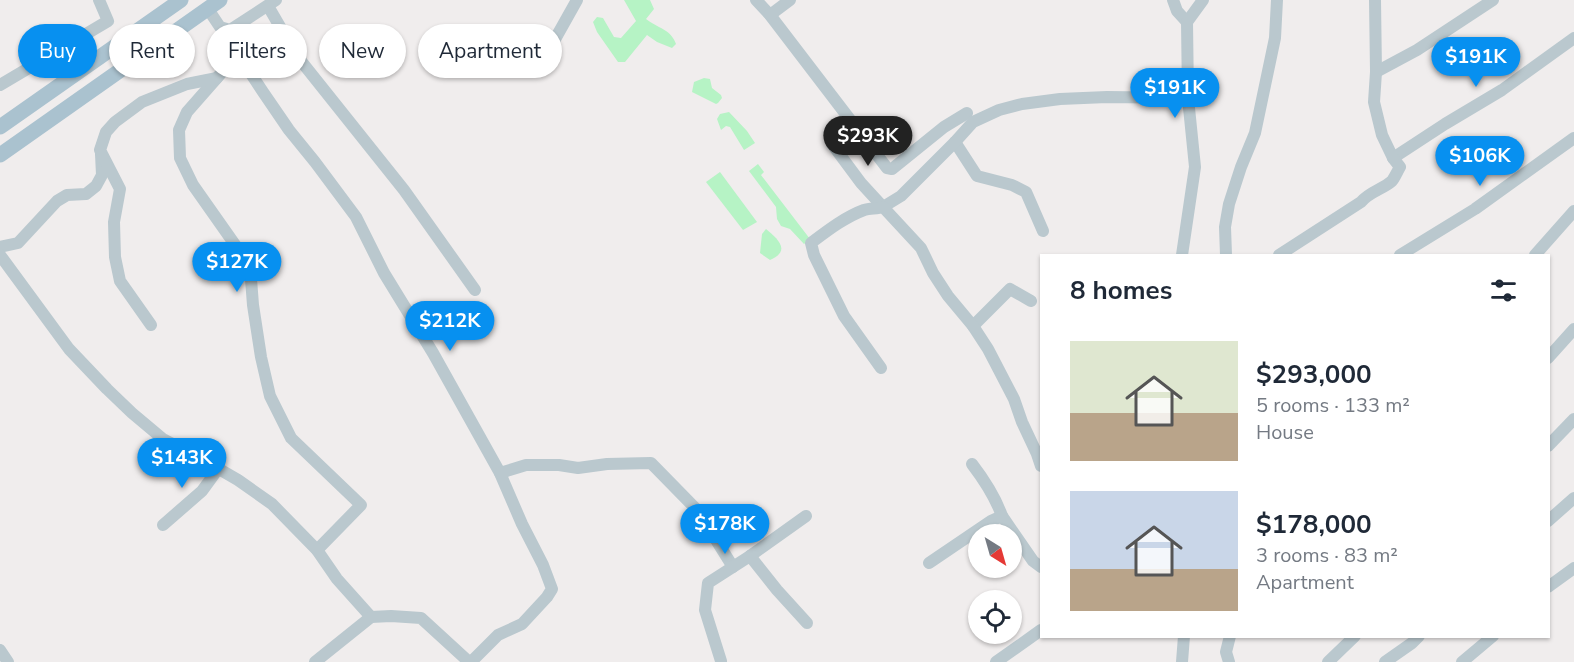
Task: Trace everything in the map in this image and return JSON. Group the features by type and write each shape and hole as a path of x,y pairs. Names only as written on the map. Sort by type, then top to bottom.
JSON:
{"main road":[{"path":"0,127 181,0"},
{"path":"0,155 214,4"}],"street":[{"path":"0,85 108,21 99,0"},
{"path":"562,27 577,0"},
{"path":"756,0 770,15 887,168 892,170 944,127 967,114"},
{"path":"770,15 790,0"},
{"path":"1173,0 1177,11 1187,22"},
{"path":"1182,254 1195,167 1188,98 1187,22 1203,0"},
{"path":"1226,254 1225,227 1229,204 1255,133 1275,38 1277,0"},
{"path":"1281,254 1390,182 1400,167 1382,135 1374,102 1375,0"},
{"path":"1376,72 1417,50 1493,0"},
{"path":"239,24 272,3 297,56 404,190 476,290"},
{"path":"214,4 219,24"},
{"path":"1393,158 1502,90 1574,38"},
{"path":"0,247 18,243 57,201 67,195 86,194 96,186 102,176 100,150 106,132 115,122 142,102 187,84 217,78"},
{"path":"217,78 187,112 179,130 180,158 193,185 250,266 258,336 270,396 291,438 361,505 317,550"},
{"path":"254,78 289,130 356,217 384,273 433,353 500,473 552,589 522,624 498,635 470,662 421,618 392,616 371,617 315,662"},
{"path":"881,368 844,316 814,255 812,243 833,227 853,216 865,210 883,207 901,196 973,122 999,110 1022,104 1060,99 1188,98"},
{"path":"1402,254 1475,209 1574,138"},
{"path":"956,142 977,176 1012,185 1026,192 1043,231"},
{"path":"832,144 861,183 921,248 948,296 973,326 988,349 1014,399 1040,463"},
{"path":"100,150 120,189 114,222 115,257 120,281 151,325"},
{"path":"1536,254 1574,211"},
{"path":"0,255 69,349 107,389 163,439 218,469 272,504 317,550 337,579 371,617"},
{"path":"973,326 1010,289 1031,301"},
{"path":"1550,356 1574,329"},
{"path":"1550,444 1574,419"},
{"path":"500,473 526,465 559,465 578,468 607,464 651,463 698,512 733,567"},
{"path":"972,464 986,482 1002,516 1033,561 1040,566"},
{"path":"164,525 202,491 218,469"},
{"path":"1550,519 1574,498"},
{"path":"721,661 705,610 708,583 806,516"},
{"path":"929,563 991,520 1002,516"},
{"path":"750,556 807,623"},
{"path":"1550,586 1574,568"},
{"path":"996,662 1040,631"},
{"path":"1182,662 1184,638"},
{"path":"1328,662 1353,638"},
{"path":"1385,662 1417,638"},
{"path":"1462,662 1491,638"},
{"path":"1229,640 1226,652 1229,662"},
{"path":"0,650 8,662"}],"green space":[{"path":"624,0 650,0 654,9 646,19 671,35 676,44 672,48 647,35 625,62 618,62 597,32 593,22 597,17 603,18 614,37 621,38 636,21"},
{"path":"704,78 710,79 712,88 721,95 722,98 718,103 692,92 694,82"},
{"path":"729,112 755,143 744,150 730,127 726,126 721,130 717,119 720,114"},
{"path":"758,164 764,172 761,175 810,239 804,244 790,229 781,226 777,219 776,207 749,171"},
{"path":"720,172 757,222 743,230 706,182"},
{"path":"766,229 778,240 781,249 777,256 770,260 760,253 762,234"}]}
